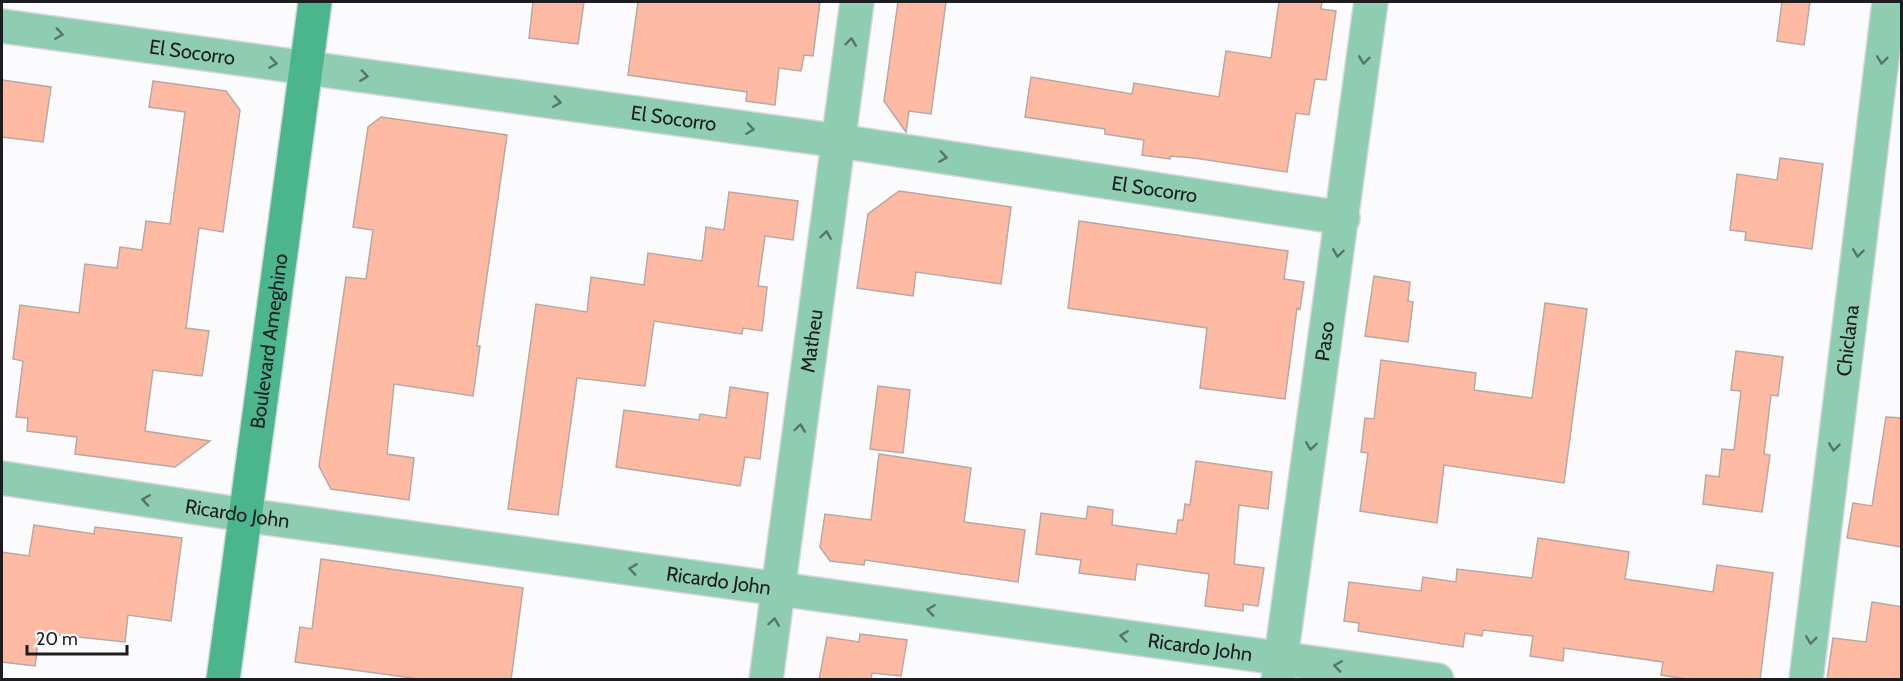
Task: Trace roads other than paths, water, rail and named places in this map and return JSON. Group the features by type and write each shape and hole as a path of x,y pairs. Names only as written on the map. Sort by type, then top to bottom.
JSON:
{"main road":[{"name":"Boulevard Ameghino","path":"223,680 315,2"}],"street":[{"name":"Matheu","path":"766,680 856,2"},
{"name":"Paso","path":"1280,669 1371,2"},
{"name":"Chiclana","path":"1806,680 1889,2"},
{"name":"El Socorro","path":"2,26 838,141 1343,218"},
{"name":"Ricardo John","path":"2,478 245,515 778,589 1280,669 1437,680"}]}
